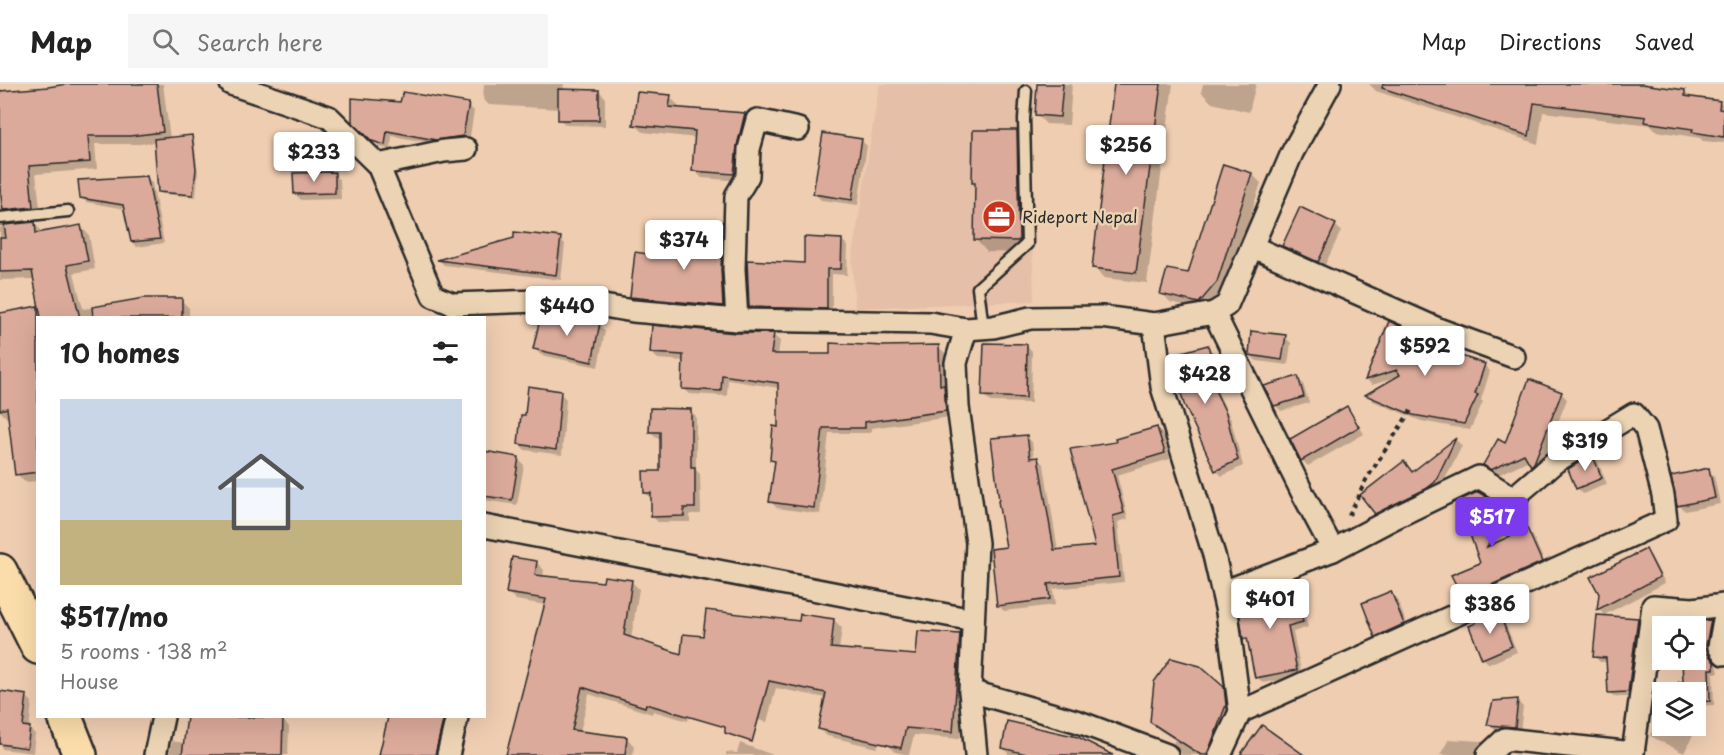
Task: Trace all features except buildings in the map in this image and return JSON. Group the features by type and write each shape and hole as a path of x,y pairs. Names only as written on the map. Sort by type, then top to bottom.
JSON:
{"highway":[{"path":"0,571 36,643"},
{"path":"65,718 80,755"}],"street":[{"path":"231,84 329,117 378,165 433,296 453,304 540,301 586,303 633,311 737,320 930,323 974,328 993,327 1030,318 1102,317 1154,324 1214,313 1227,305 1254,247 1292,153 1330,84"},
{"path":"737,320 734,269 736,196 748,176 748,149 757,120 798,129"},
{"path":"378,165 444,151 466,149"},
{"path":"1254,247 1438,329 1514,357"},
{"path":"1214,313 1333,550"},
{"path":"1154,324 1162,387 1223,592 1240,712 1220,755"},
{"path":"974,328 956,363 958,407 977,543 970,691 976,755"},
{"path":"1223,592 1333,550 1479,477 1513,498 1555,462 1634,414 1646,429 1663,495 1665,520 1240,712"},
{"path":"486,526 973,620"},
{"path":"1488,755 1505,739 1636,754 1653,606 1693,609 1724,605"},
{"path":"1724,620 1719,647 1724,654"},
{"path":"970,691 1079,722 1167,755"},
{"path":"155,755 163,718"},
{"path":"448,755 457,718"}],"lane":[{"path":"974,328 978,288 1027,244 1024,119 1026,91"},
{"path":"0,218 68,211"}],"path":[{"path":"1333,550 1366,480 1411,410"}],"shaded area":[{"name":"Rideport Nepal","path":"880,84 1032,84 1028,122 1034,301 855,308 852,262"}],"place":[{"name":"Rideport Nepal","path":"999,217"}]}
